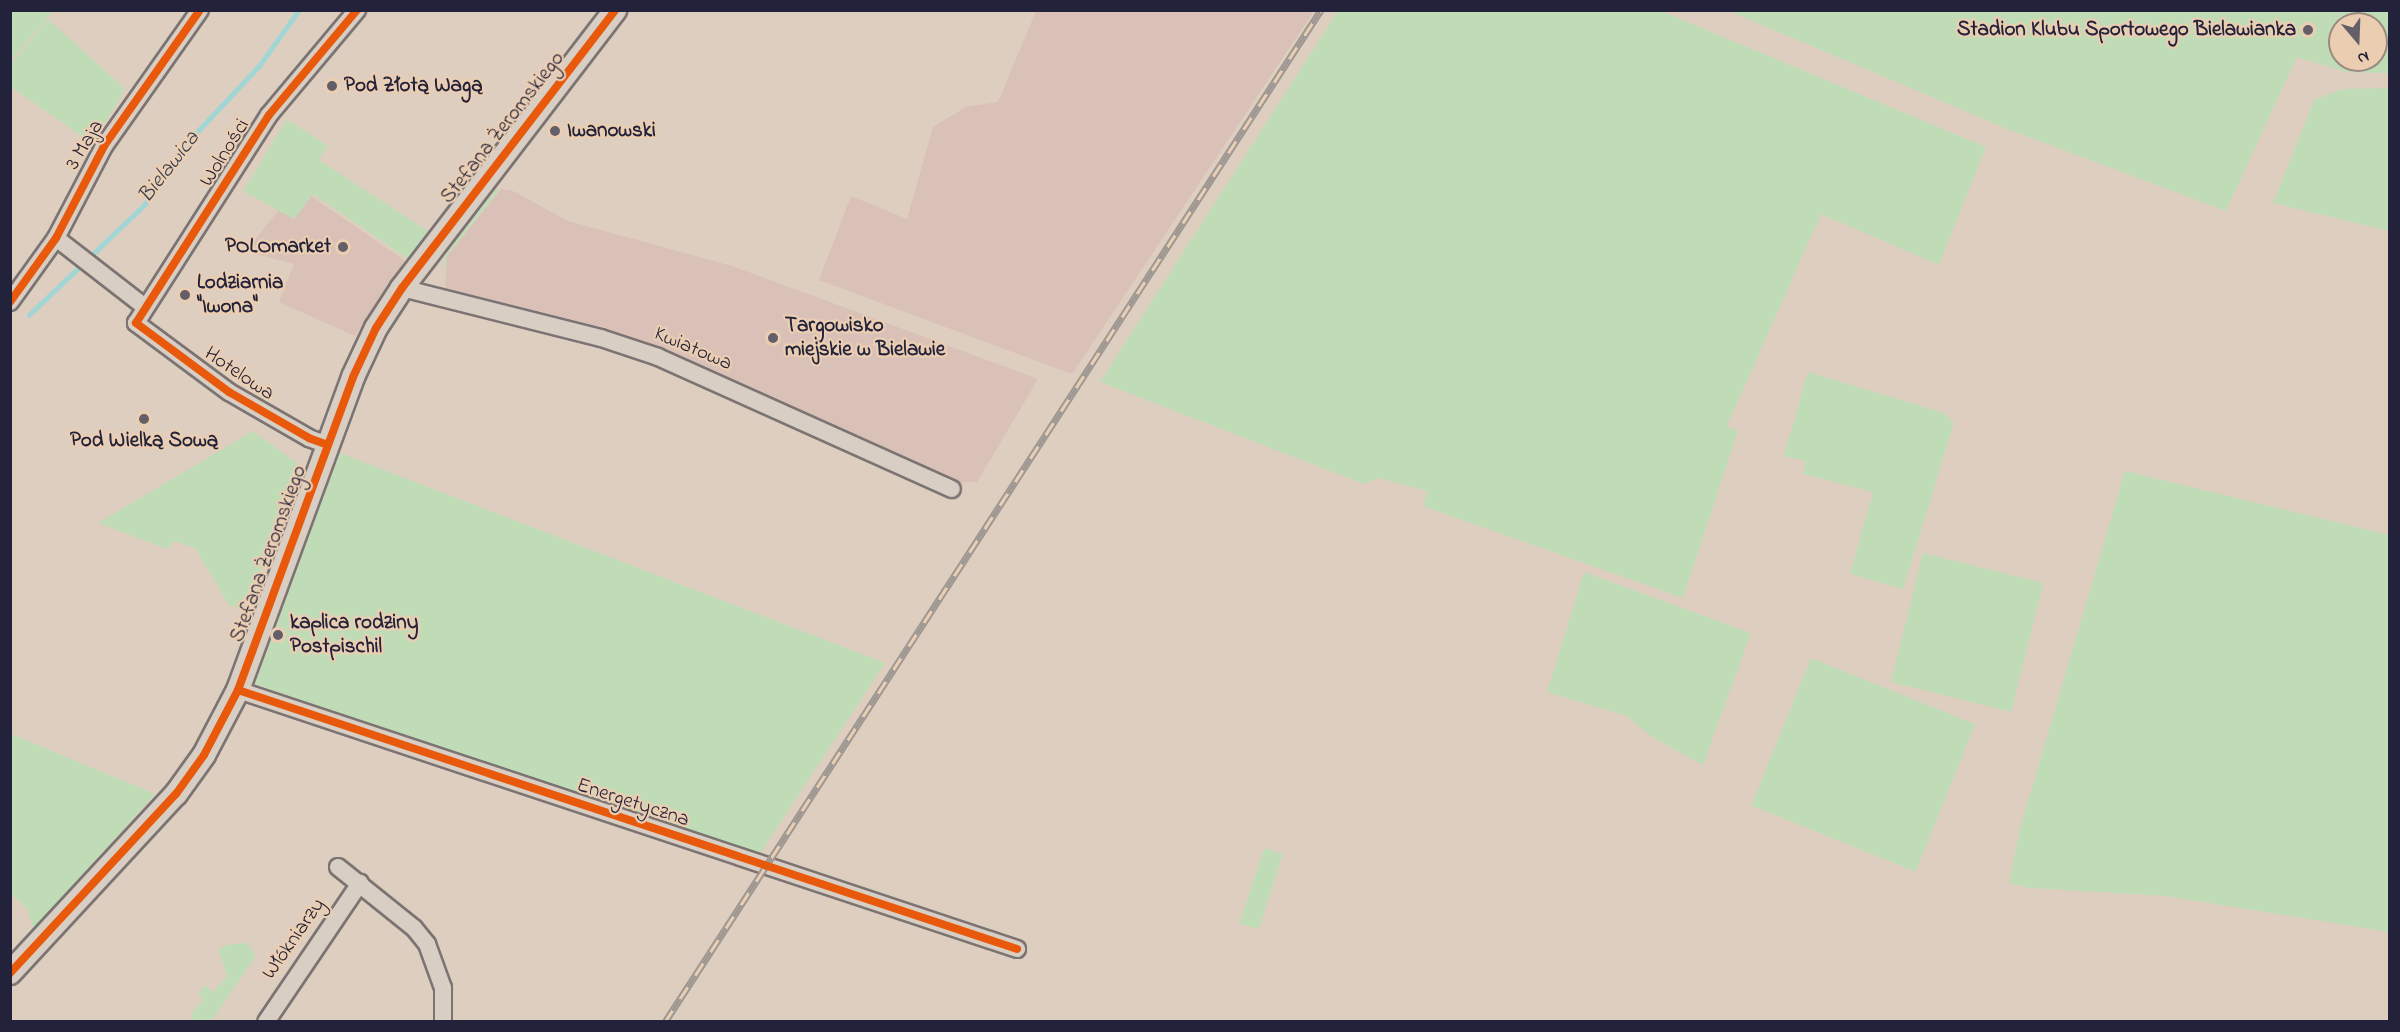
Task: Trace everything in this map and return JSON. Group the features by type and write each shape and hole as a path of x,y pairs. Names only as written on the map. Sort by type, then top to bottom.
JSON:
{"street":[{"name":"3 Maja","path":"10,302 56,238 104,146 200,10"},
{"name":"Wolności","path":"136,323 269,115 357,10"},
{"name":"Stefana Żeromskiego","path":"10,973 182,788 209,747 238,690 365,350 402,288 615,10"},
{"path":"56,238 145,308"},
{"name":"Kwiatowa","path":"402,288 601,338 658,357 952,489"},
{"name":"Hotelowa","path":"136,323 229,392 309,438 328,445"},
{"name":"Energetyczna","path":"238,690 1017,949"},
{"path":"338,867 360,883 427,944 443,988 443,1022"},
{"name":"Włókniarzy","path":"266,1022 360,883"}],"shaded area":[{"path":"1036,11 1314,11 1072,374 819,280 851,196 907,219 933,127 966,107 998,102"},
{"path":"298,187 407,262 355,336 279,302 294,264 245,251"},
{"name":"Targowisko miejskie w Bielawie","path":"501,189 511,190 568,221 732,266 1038,379 977,482 954,483 664,352 607,331 445,290 447,256"}],"green space":[{"path":"10,11 53,11 11,61"},
{"path":"1338,11 1661,11 1986,147 1939,265 1821,214 1727,426 1738,431 1683,598 1423,506 1427,491 1379,478 1364,484 1100,382"},
{"path":"1729,11 2389,11 2389,73 2346,72 2388,72 2388,12 2328,12 2328,66 2297,57 2226,211 2007,129"},
{"path":"48,19 125,89 93,144 11,87 11,64"},
{"path":"2389,88 2389,231 2273,203 2314,100 2343,89"},
{"path":"287,119 328,146 319,160 431,233 411,261 313,194 294,219 243,191"},
{"path":"497,188 498,192 447,256 443,286 445,255"},
{"path":"1808,372 1944,413 1954,423 1903,589 1850,574 1873,492 1803,474 1806,461 1784,456"},
{"path":"253,431 302,467 245,610 229,605 195,548 174,541 167,549 98,523"},
{"path":"340,453 885,663 759,855 255,684"},
{"path":"2125,471 2389,535 2389,932 2166,896 2030,888 2009,883 2019,832"},
{"path":"1923,553 2043,583 2011,712 1891,682"},
{"path":"1584,572 1751,633 1703,765 1652,737 1627,716 1547,692"},
{"path":"1811,658 1975,724 1916,872 1751,805"},
{"path":"11,734 155,794 33,929 28,909 11,894"},
{"path":"1264,848 1283,854 1259,929 1240,923"},
{"path":"247,943 255,954 253,960 213,1019 191,1021 192,1012 204,1000 198,994 205,985 213,992 227,977 219,950 225,945"}],"waterway":[{"name":"Bielawica","path":"29,315 144,205 181,149 259,66 299,10"}],"railway":[{"path":"665,1022 1321,10"}],"cycle path":[{"path":"10,302 56,238 104,146 200,10"},
{"path":"328,445 309,438 229,392 136,323 269,115 357,10"},
{"path":"10,973 176,794 204,755 238,690 353,377 376,328 402,288 615,10"},
{"path":"238,690 1017,949"}],"place":[{"name":"Stadion Klubu Sportowego Bielawianka","path":"2308,30"},
{"name":"Pod Złotą Wagą","path":"332,86"},
{"name":"Iwanowski","path":"555,131"},
{"name":"POLOmarket","path":"343,247"},
{"name":"Lodziarnia \"Iwona\"","path":"185,295"},
{"name":"Targowisko miejskie w Bielawie","path":"773,338"},
{"name":"Pod Wielką Sową","path":"144,419"},
{"name":"kaplica rodziny Postpischil","path":"278,635"}]}
